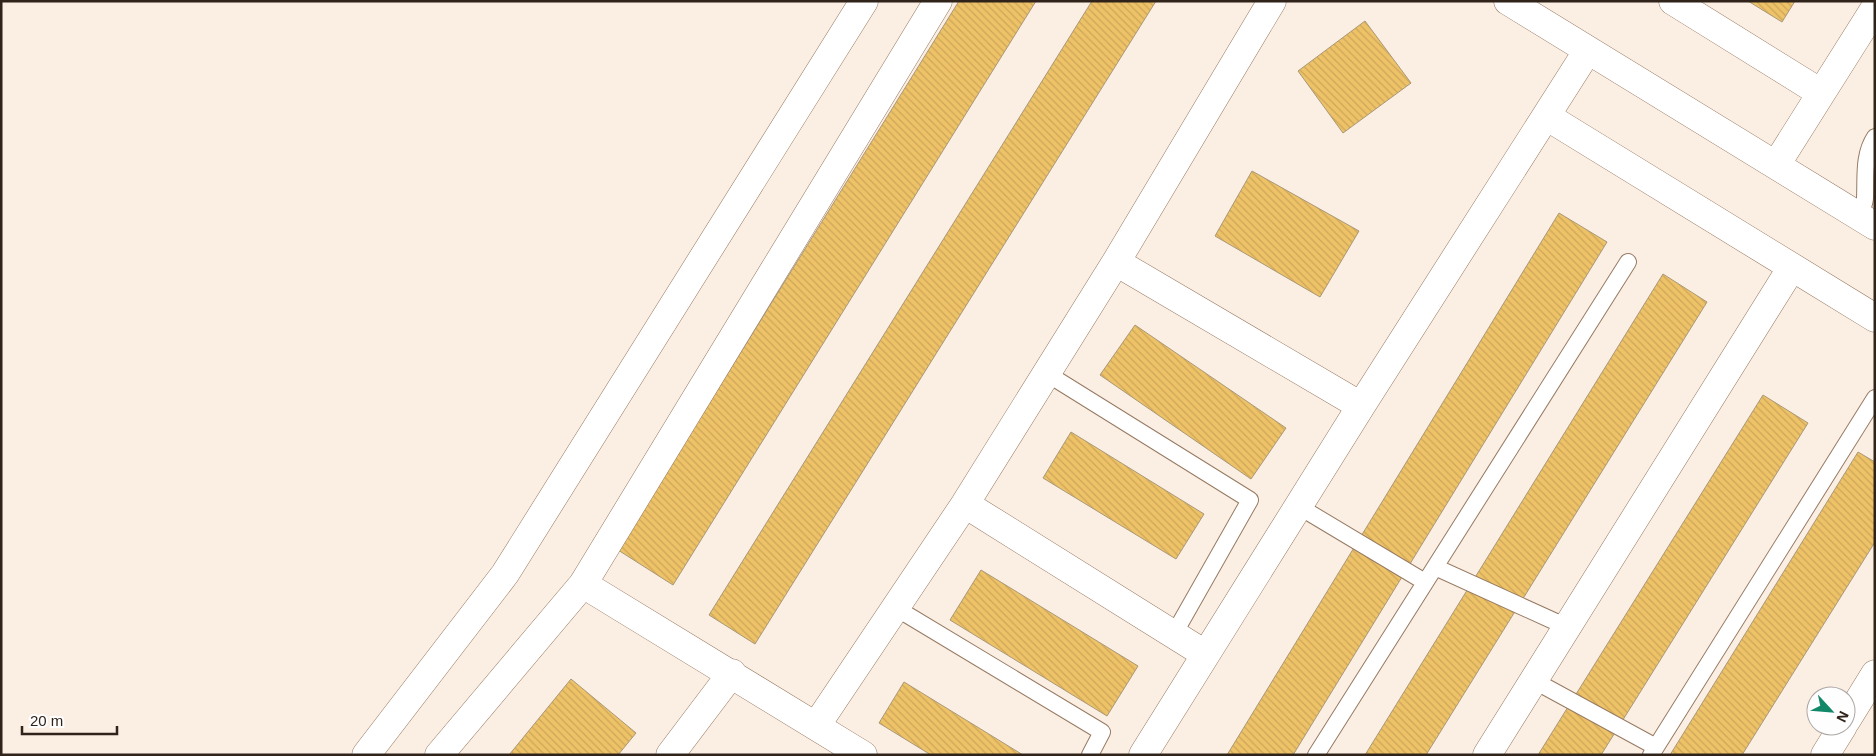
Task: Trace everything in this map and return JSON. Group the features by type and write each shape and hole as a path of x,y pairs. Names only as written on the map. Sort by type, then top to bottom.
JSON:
{"street":[{"path":"366,755 505,574 864,1"},
{"path":"440,755 584,584 938,1"},
{"path":"816,726 965,504 1116,262 1272,1"},
{"path":"1508,1 1867,221"},
{"path":"1672,1 1821,93"},
{"path":"1776,165 1875,8"},
{"path":"1143,755 1361,406 1588,50"},
{"path":"1546,116 1875,318"},
{"path":"1116,262 1361,406"},
{"path":"1487,755 1792,267"},
{"path":"965,504 1205,654"},
{"path":"584,584 863,755"},
{"path":"670,755 732,674"},
{"path":"1856,705 1875,674"},
{"path":"1825,755 1837,736"}],"lane":[{"path":"1867,221 1864,176 1870,145 1875,137"},
{"path":"1316,755 1628,262"},
{"path":"1046,373 1250,500 1174,634"},
{"path":"1533,680 1654,751 1875,398"},
{"path":"1298,506 1426,582"},
{"path":"1435,567 1567,627"},
{"path":"896,608 1102,732 1090,755"}],"building":[{"path":"959,1 1036,1 673,585 618,550"},
{"path":"1092,1 1156,1 755,644 709,615"},
{"path":"1748,1 1795,1 1782,22"},
{"path":"1365,21 1411,83 1343,133 1298,71"},
{"path":"1252,171 1359,231 1320,297 1215,236"},
{"path":"1559,213 1607,242 1293,755 1227,755"},
{"path":"1663,274 1707,302 1426,755 1365,755"},
{"path":"1135,325 1286,428 1251,479 1100,375"},
{"path":"1763,395 1808,423 1601,755 1538,755"},
{"path":"1071,432 1204,514 1176,559 1043,478"},
{"path":"1858,452 1875,462 1875,542 1742,755 1670,755"},
{"path":"981,570 1138,666 1107,716 950,620"},
{"path":"571,679 636,733 618,755 509,755"},
{"path":"904,682 1023,755 931,755 879,723"}]}
